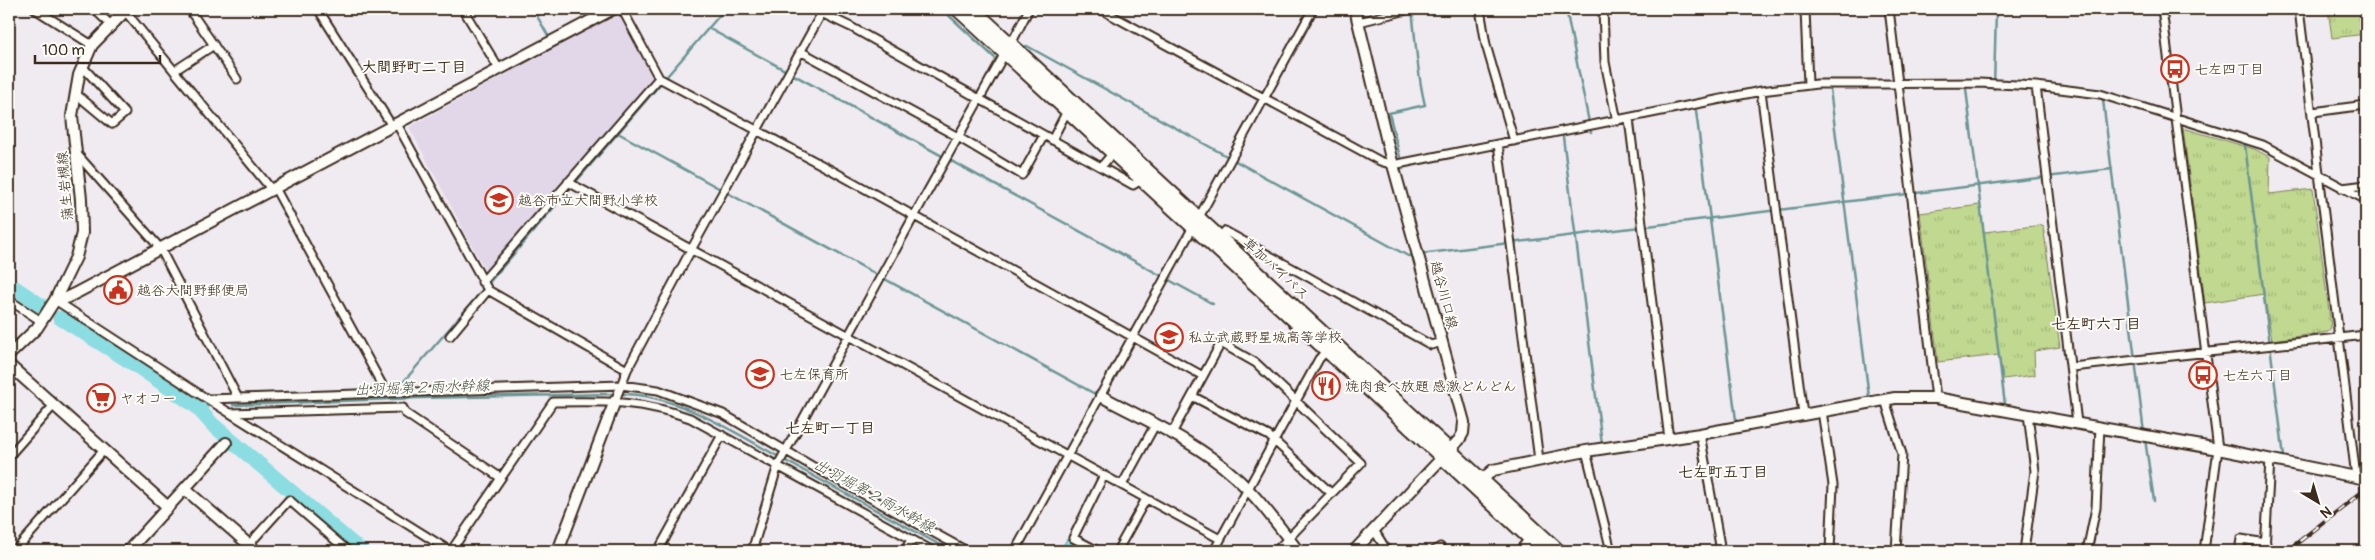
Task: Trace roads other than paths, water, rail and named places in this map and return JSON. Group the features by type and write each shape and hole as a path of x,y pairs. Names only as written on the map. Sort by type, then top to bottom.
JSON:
{"highway":[{"name":"草加バイパス","path":"957,9 1008,48 1196,223 1327,350 1446,454"},
{"name":"草加バイパス","path":"973,9 1067,111 1112,154 1141,180 1196,223 1220,238 1477,483 1559,551"},
{"name":"草加バイパス","path":"1477,483 1530,540 1543,551"}],"street":[{"path":"35,9 92,45"},
{"path":"94,9 111,25"},
{"path":"189,9 237,79"},
{"path":"318,9 395,125 488,290 627,370"},
{"path":"463,9 499,69"},
{"path":"55,299 64,299 614,9 659,78 1203,376"},
{"path":"814,9 823,11 1132,184 1141,180"},
{"path":"752,551 778,466 1029,9"},
{"path":"1100,9 1380,161 1393,165 1761,91 1808,85 1980,83 2036,86 2100,94 2176,117 2263,146 2366,200"},
{"path":"1015,551 1313,9"},
{"name":"越谷川口線","path":"1354,551 1446,454 1463,433 1464,422 1393,165 1356,9"},
{"path":"1359,22 1411,9"},
{"path":"1480,9 1486,46 1514,141"},
{"path":"1603,9 1605,62 1617,121"},
{"path":"1805,9 1808,85"},
{"path":"1889,9 1936,398"},
{"path":"2162,9 2218,449 2204,551"},
{"path":"2299,9 2340,339 2366,499"},
{"path":"126,10 174,71 273,189 386,392"},
{"name":"蒲生岩槻線","path":"9,355 37,328 70,274 82,233 81,199 72,116 76,94 82,66 92,45 126,10"},
{"path":"558,551 627,370 823,11"},
{"path":"174,71 214,44"},
{"path":"800,52 958,137 1022,175 1044,135"},
{"path":"76,94 112,124 125,113 82,66"},
{"path":"482,282 659,78"},
{"path":"2036,86 2072,367 2077,423"},
{"path":"1761,91 1803,414"},
{"path":"2313,112 2366,105"},
{"path":"1052,140 1067,111"},
{"path":"1629,119 1669,439"},
{"path":"1498,144 1539,460"},
{"path":"76,153 160,248 238,398"},
{"path":"1101,167 1112,154"},
{"path":"568,182 1220,539"},
{"path":"2342,188 2366,185"},
{"path":"1220,238 1225,231 1431,345 1442,342"},
{"path":"450,336 488,290"},
{"path":"55,299 208,399 451,551 553,402 615,401 634,403 690,418 933,551"},
{"path":"9,300 41,321"},
{"path":"2072,367 2206,354 2366,335"},
{"path":"1172,433 1221,343 1256,363 1361,463 1276,551"},
{"path":"1214,551 1319,359 1327,350"},
{"path":"9,365 168,507"},
{"path":"208,399 621,385 658,390 723,414 967,551"},
{"path":"1101,396 1172,433 1217,462 1248,489 1298,551"},
{"path":"1192,396 1274,441 1331,493"},
{"path":"1477,483 1492,470 1586,451 1700,434 1885,400 1936,398 2218,449 2362,478"},
{"path":"1885,400 1902,454 1896,551"},
{"path":"9,456 54,405"},
{"path":"231,413 403,408 405,413 501,478"},
{"path":"1822,411 1833,484 1830,551"},
{"path":"2024,551 2035,471 2028,414"},
{"path":"1122,486 1155,425"},
{"path":"2087,551 2096,508 2100,427"},
{"path":"1700,434 1721,551"},
{"path":"658,551 722,435"},
{"path":"128,551 226,443"},
{"path":"15,551 104,450"},
{"path":"1586,451 1611,551"},
{"path":"2265,551 2270,459"},
{"path":"1098,551 1072,538 1104,476"},
{"path":"185,489 250,549 289,500 348,551"},
{"path":"1117,551 1146,498"},
{"path":"1374,530 1387,551"},
{"path":"905,551 911,539"},
{"path":"2239,551 2241,539 2266,543"},
{"path":"1521,551 1530,540"},
{"path":"1434,551 1440,548 1442,551"}],"water":[{"path":"1067,539 1088,551 1060,551"}],"waterway":[{"path":"533,9 550,39"},
{"path":"399,398 399,387 725,9"},
{"path":"942,9 996,59 1001,57"},
{"path":"1566,9 1591,132"},
{"path":"1994,89 1996,9"},
{"path":"1403,169 1389,113 1425,105 1418,70 1412,10"},
{"path":"708,28 1213,304"},
{"path":"1022,48 1027,46 1408,256 1415,255"},
{"path":"1830,89 1869,397"},
{"path":"1966,89 2005,405"},
{"path":"2103,100 2144,433"},
{"path":"1696,111 1736,420"},
{"path":"618,133 1095,394"},
{"path":"1563,137 1602,444"},
{"path":"2245,145 2284,457"},
{"path":"1420,254 2112,169"},
{"path":"9,284 42,306"},
{"path":"60,318 137,366 193,404"},
{"name":"出羽堀第２雨水幹線","path":"233,405 418,398 613,394"},
{"name":"出羽堀第２雨水幹線","path":"622,394 663,400 683,407 723,426 779,457"},
{"name":"出羽堀第２雨水幹線","path":"196,406 210,406"},
{"path":"196,406 212,424 361,551"},
{"path":"2145,439 2154,501"},
{"name":"出羽堀第２雨水幹線","path":"786,461 951,551"}],"railway":[{"path":"2287,551 2366,489"}],"place":[{"name":"七左四丁目","path":"2175,69"},
{"name":"越谷市立大間野小学校","path":"499,200"},
{"name":"越谷大間野郵便局","path":"118,290"},
{"name":"私立武蔵野星城高等学校","path":"1169,337"},
{"name":"七左保育所","path":"760,374"},
{"name":"七左六丁目","path":"2203,375"},
{"name":"焼肉食べ放題 感激どんどん","path":"1326,386"},
{"name":"ヤオコー","path":"101,398"}],"district":[{"name":"大間野町二丁目","path":"414,67"},
{"name":"七左町六丁目","path":"2096,324"},
{"name":"七左町一丁目","path":"830,428"},
{"name":"七左町五丁目","path":"1723,472"}]}
